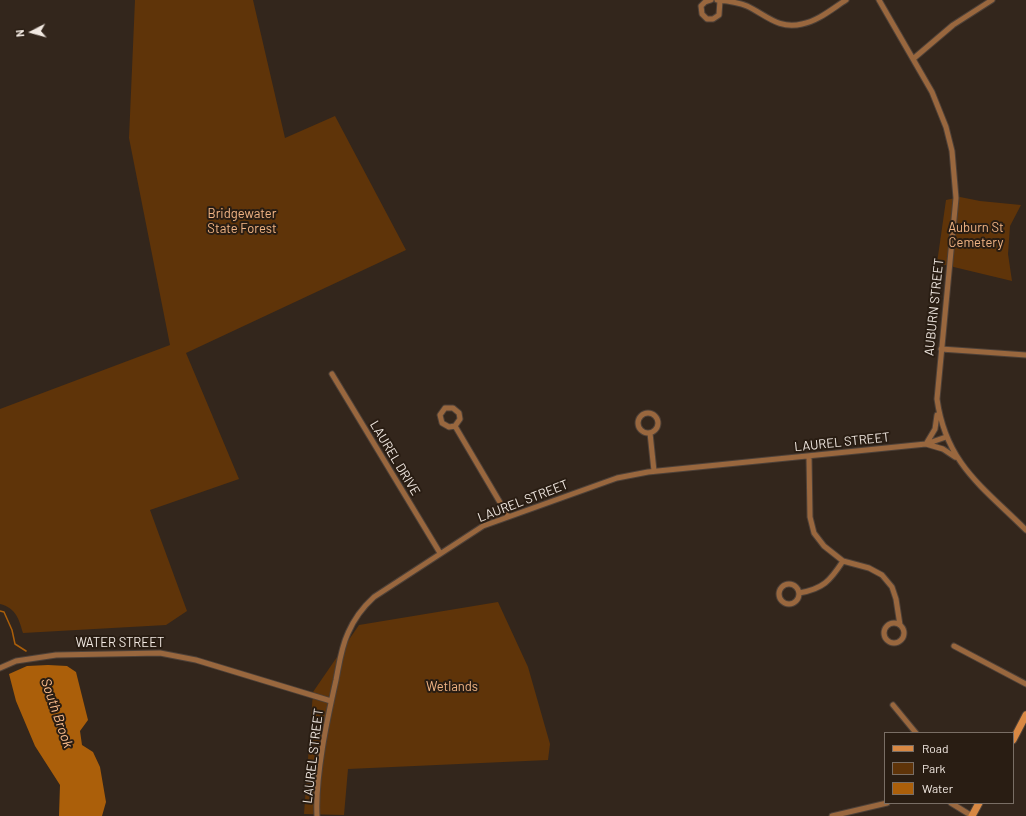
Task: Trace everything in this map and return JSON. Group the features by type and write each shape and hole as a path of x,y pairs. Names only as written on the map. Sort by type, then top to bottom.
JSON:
{"main road":[{"path":"1014,738 1026,715"},
{"path":"972,816 978,804"}],"street":[{"path":"711,0 705,2 701,6 702,14 707,19 713,19 719,15 720,0"},
{"path":"717,0 743,4 773,22 792,25 802,24 817,18 846,0"},
{"name":"AUBURN STREET","path":"879,0 932,92 946,127 954,166 956,186 955,215 941,350 938,406 946,437 957,458 971,476 1026,530"},
{"path":"914,59 953,25 992,0"},
{"path":"941,350 1026,355"},
{"name":"LAUREL DRIVE","path":"332,374 440,553"},
{"path":"926,444 935,429 938,406"},
{"path":"647,412 656,416 659,422 657,429 650,433 642,431 638,426 639,418 647,412"},
{"path":"455,426 508,516"},
{"path":"650,433 654,471"},
{"name":"LAUREL STREET","path":"317,816 319,779 331,701 345,641 353,623 362,609 374,597 390,585 483,526 617,478 654,471 809,457 926,444 946,437"},
{"name":"LAUREL STREET","path":"926,444 943,449 957,458"},
{"path":"809,457 810,517 814,533 824,546 843,561 869,568 882,576 892,587 896,599 900,625"},
{"path":"799,593 822,587 834,575 843,561"},
{"path":"954,646 1026,684"},
{"name":"WATER STREET","path":"0,668 23,659 62,654 160,653 196,660 331,701"},
{"path":"893,705 915,732"},
{"path":"832,816 884,804"},
{"path":"953,804 972,816"}],"green space":[{"name":"Bridgewater State Forest","path":"135,0 253,0 285,138 335,116 406,250 186,353 239,479 150,510 187,611 166,625 23,633 18,619 13,611 10,608 0,604 0,409 170,345 129,138"},
{"name":"Auburn St Cemetery","path":"960,197 980,201 1021,205 1010,226 1008,254 1012,281 937,263 946,200"},
{"name":"Wetlands","path":"498,602 528,667 550,744 548,760 348,769 344,815 304,814 313,692 359,625"}],"water":[{"path":"27,666 67,666 76,672 88,720 80,731 82,745 93,752 100,767 106,802 102,816 59,816 60,785 35,746 16,701 9,674"}],"waterway":[{"name":"South Brook","path":"0,611 4,612 12,630 15,644 26,651"}]}
